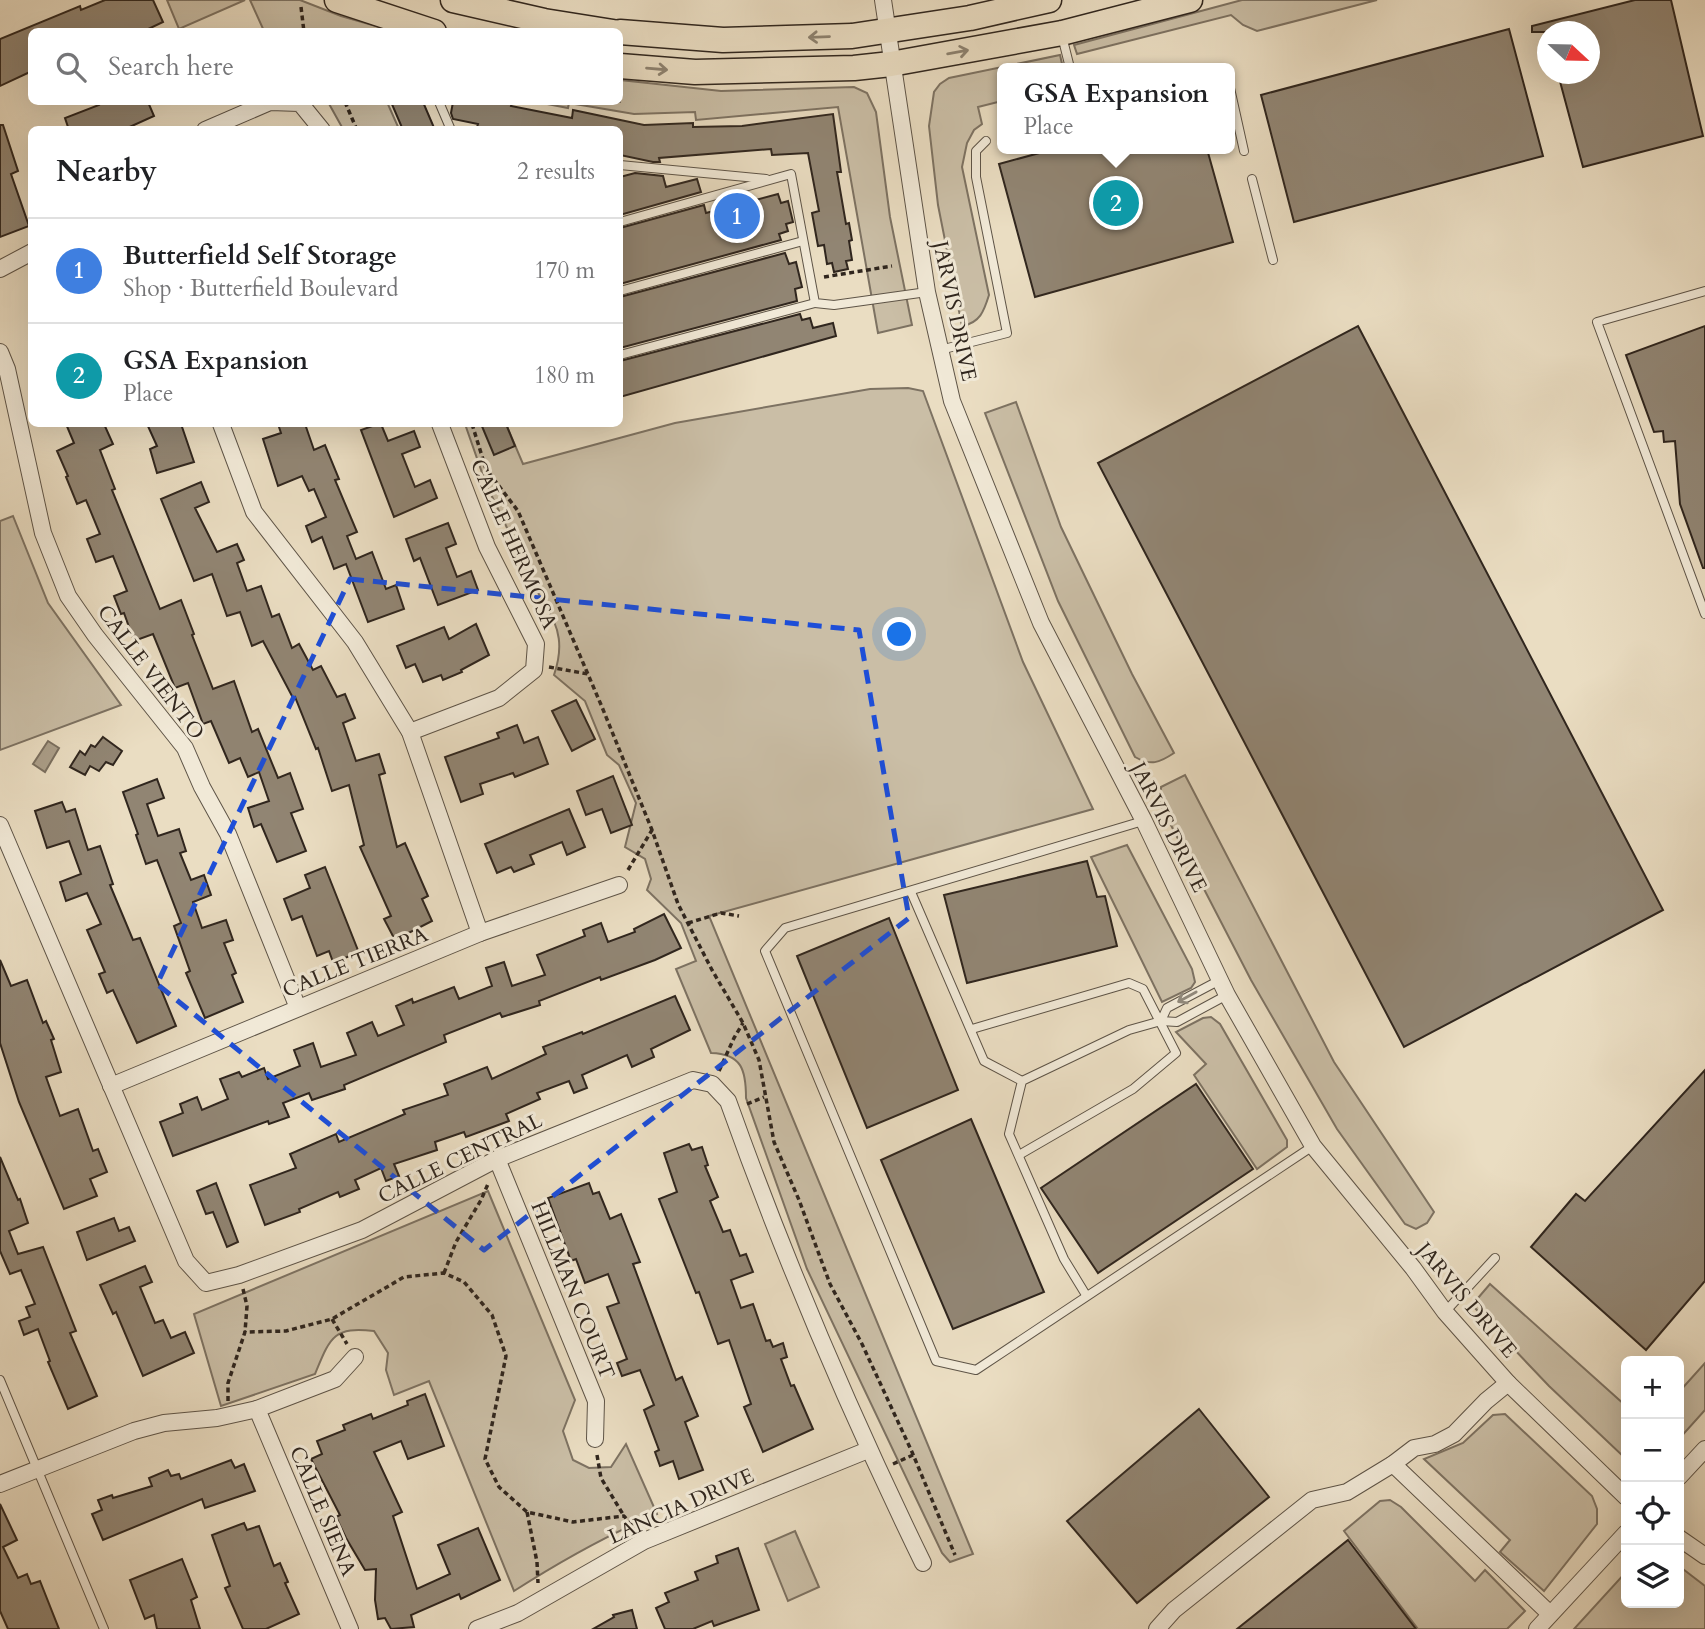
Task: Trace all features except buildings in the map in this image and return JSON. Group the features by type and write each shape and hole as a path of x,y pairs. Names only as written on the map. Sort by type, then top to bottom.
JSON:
{"main road":[{"path":"337,0 422,28"},
{"path":"623,32 723,40 852,36 970,18 1049,0"},
{"path":"623,66 695,72 855,68 891,64 1062,33 1190,0"},
{"path":"467,2 544,21 588,28"}],"street":[{"name":"JARVIS DRIVE","path":"883,0 927,292 952,401 1041,623 1144,821 1227,995 1313,1146 1413,1268 1445,1312 1508,1383 1621,1492"},
{"path":"214,126 263,105"},
{"path":"302,105 319,126"},
{"path":"0,269 28,254"},
{"name":"CALLE VIENTO","path":"0,352 7,369 43,533 68,596 95,635 185,748 202,787 228,834 298,1008"},
{"path":"222,427 254,512 355,642 410,732 481,933"},
{"name":"CALLE HERMOSA","path":"410,732 499,698 534,670 535,664 536,644 487,547 440,427"},
{"name":"CALLE CENTRAL","path":"0,825 186,1261 206,1283 239,1275 362,1230 497,1159 693,1080 712,1084"},
{"name":"CALLE TIERRA","path":"111,1086 481,933 619,885"},
{"path":"712,1084 728,1101 796,1275 869,1450 923,1563"},
{"name":"HILLMAN COURT","path":"497,1159 596,1401 595,1439"},
{"path":"0,1484 134,1431 164,1423 257,1409 335,1379 355,1357"},
{"path":"1157,1629 1174,1610 1312,1500 1347,1492 1414,1448 1435,1444 1454,1434 1508,1383"},
{"name":"CALLE SIENA","path":"257,1409 350,1629"},
{"path":"1684,1472 1705,1449"},
{"name":"LANCIA DRIVE","path":"477,1629 518,1613 644,1541 869,1450"},
{"path":"1393,1464 1550,1615"},
{"path":"1537,1629 1621,1538"},
{"path":"1684,1541 1705,1556"}],"lane":[{"path":"1062,33 1069,63"},
{"path":"440,105 449,126"},
{"path":"1235,110 1244,151"},
{"path":"940,350 1007,333 976,177 976,152 986,141"},
{"path":"623,165 772,179"},
{"path":"623,221 791,174 815,303"},
{"path":"1252,179 1273,260"},
{"path":"623,290 803,241"},
{"path":"1705,290 1597,322 1705,614"},
{"path":"623,354 815,303 834,305 927,292"},
{"path":"1144,821 785,928 765,951 936,1361 976,1370 1313,1146"},
{"path":"911,891 984,1061 1022,1081"},
{"path":"1161,1021 1167,1008 1220,980"},
{"path":"972,1029 1129,983 1143,989 1176,1053 1133,1089 1019,1156"},
{"path":"1022,1081 1129,1030 1161,1021 1177,1022 1227,995"},
{"path":"1022,1081 1009,1134 1064,1258 1086,1295"},
{"path":"1445,1312 1494,1258"},
{"path":"0,1380 104,1629"}],"path":[{"path":"301,7 303,28"},
{"path":"346,105 354,126"},
{"path":"824,276 892,266"},
{"path":"473,427 486,469 518,511 652,830 678,904 743,1023 759,1060 774,1142 830,1284 862,1344 907,1440 954,1555"},
{"path":"535,664 588,674"},
{"path":"619,885 652,830"},
{"path":"688,923 721,913 739,916"},
{"path":"712,1084 743,1023"},
{"path":"444,1273 456,1242 481,1200 497,1159"},
{"path":"245,1332 286,1331 332,1319 404,1277 444,1273 464,1282 492,1315 506,1356 485,1459 499,1487 527,1512 573,1522 624,1516"},
{"path":"229,1415 228,1383 245,1332 247,1306 239,1275"},
{"path":"332,1319 355,1357"},
{"path":"595,1439 601,1478 624,1516 644,1541"},
{"path":"527,1512 537,1563 540,1600"}],"highlighted area":[{"path":"350,579 859,630 909,918 484,1250 157,984"}],"shaded area":[{"path":"167,0 245,0 181,28 179,28"},
{"path":"250,0 300,0 383,28 263,28"},
{"path":"1242,0 1377,0 1257,31 1243,25 1231,15 1077,54 1074,45"},
{"path":"1060,55 1062,63 1021,63"},
{"path":"997,68 997,102 978,107 982,124 974,130 967,143 962,167 989,295 980,315 973,322 962,326 938,205 929,126 934,92 949,78"},
{"path":"623,80 721,91 854,87 867,93 876,112 890,217 912,325 878,333 838,107 696,120 695,112 634,114 581,105 623,105"},
{"path":"330,105 388,105 398,126 341,126"},
{"path":"908,388 923,391 1023,662 1093,809 709,916 973,1554 950,1562 942,1553 807,1269 746,1098 745,1079 740,1065 730,1057 711,1053 676,969 696,961 681,923 647,890 651,879 645,859 625,847 636,803 619,765 607,755 585,701 554,675 559,656 557,630 486,484 466,427 507,427 523,464 675,423 870,389"},
{"path":"1016,402 1061,527 1132,674 1174,753 1159,761 1146,762 1135,757 1058,601 985,413"},
{"path":"13,516 48,603 121,705 0,750 0,521"},
{"path":"48,741 59,748 45,772 33,764"},
{"path":"1185,775 1334,1062 1434,1212 1427,1223 1416,1229 1405,1224 1337,1129 1251,980 1160,804 1161,787"},
{"path":"1127,845 1192,969 1195,982 1191,988 1162,1002 1091,857"},
{"path":"1211,1017 1220,1024 1287,1140 1287,1147 1257,1169 1194,1075 1206,1064 1176,1032 1203,1018"},
{"path":"488,1191 575,1400 563,1431 573,1460 589,1468 611,1467 626,1444 657,1514 584,1549 514,1591 429,1381 394,1395 386,1370 388,1353 374,1331 341,1333 329,1343 315,1374 221,1406 194,1314"},
{"path":"1490,1284 1621,1402 1621,1454 1549,1386 1472,1305"},
{"path":"1705,1363 1705,1410 1684,1433 1684,1419 1684,1386"},
{"path":"1505,1414 1592,1496 1597,1509 1597,1524 1544,1591 1500,1552 1510,1540 1424,1459 1463,1443 1493,1415"},
{"path":"1390,1500 1401,1507 1475,1581 1485,1570 1525,1611 1507,1629 1418,1629 1344,1531 1380,1501"},
{"path":"795,1531 819,1587 788,1601 765,1544"},
{"path":"1684,1570 1705,1586 1705,1629 1574,1629 1621,1577 1621,1608 1684,1608"}],"place":[{"name":"GSA Expansion","path":"1116,203"},
{"name":"Butterfield Self Storage","path":"737,216"}]}
